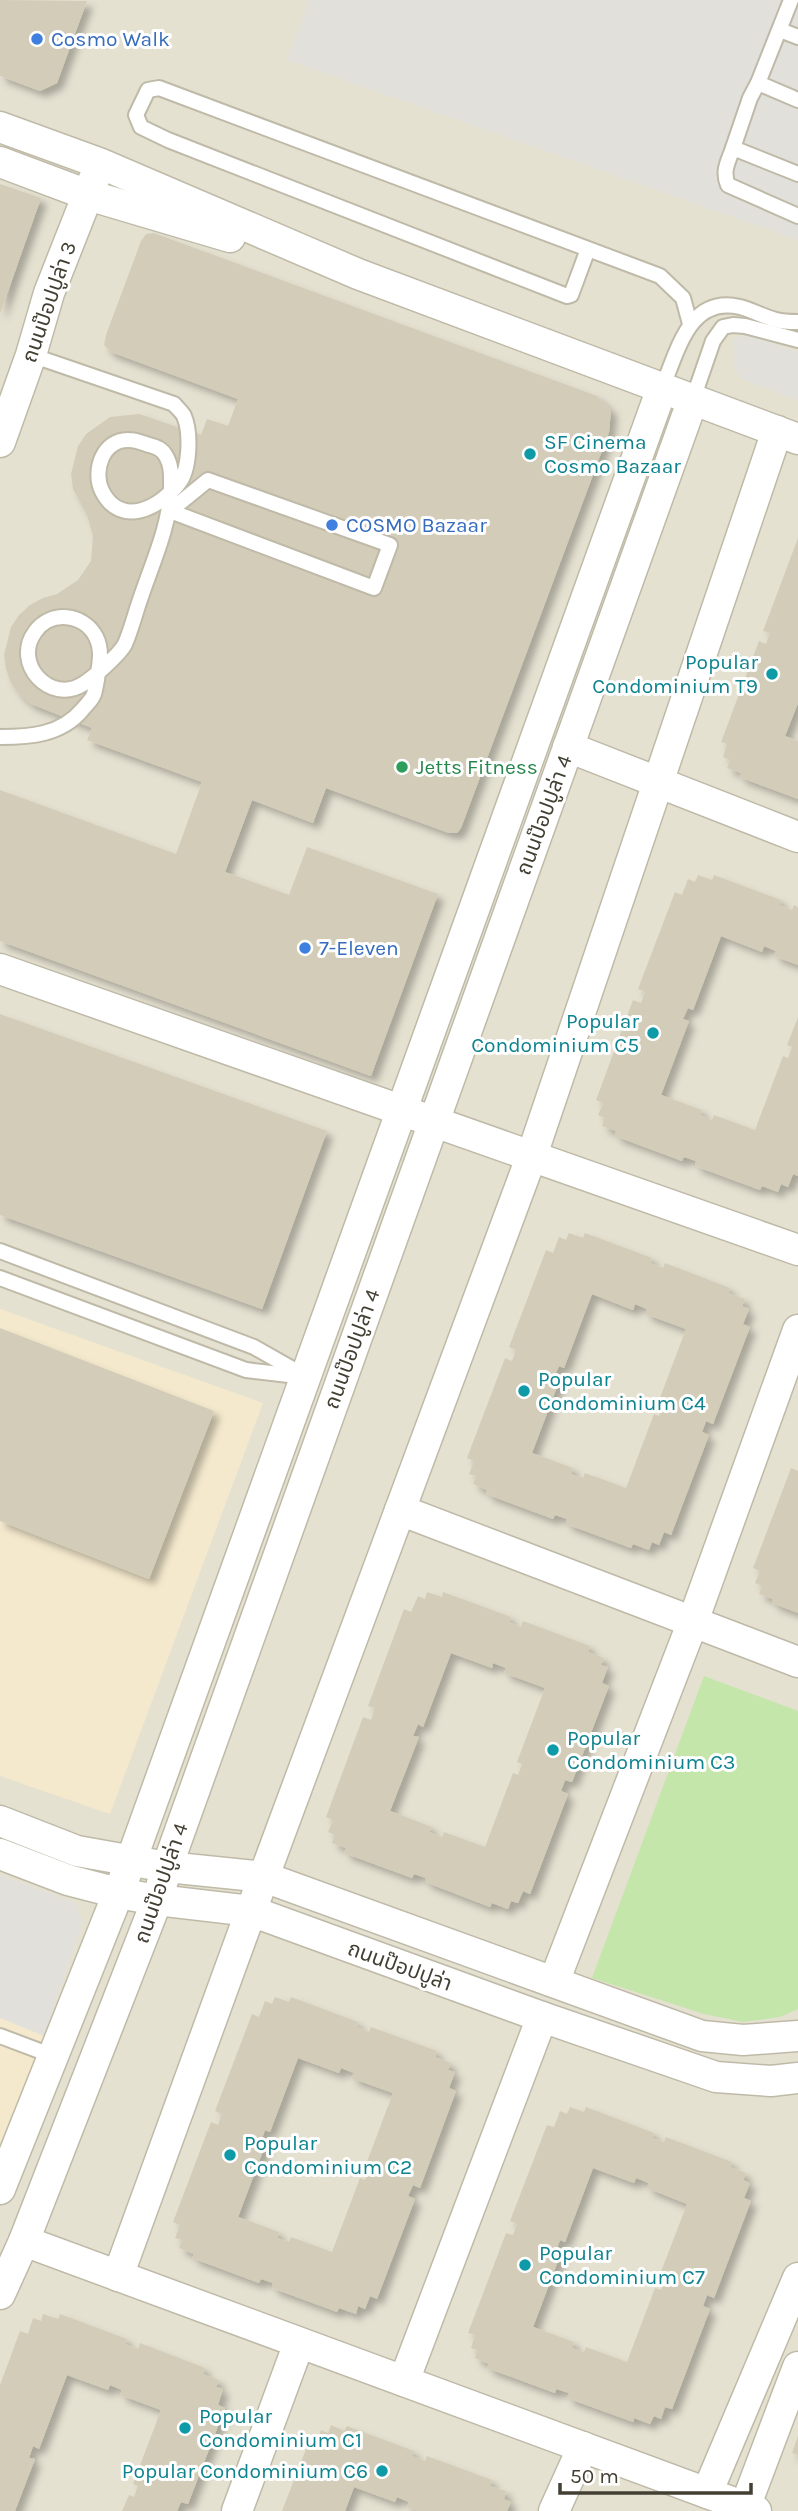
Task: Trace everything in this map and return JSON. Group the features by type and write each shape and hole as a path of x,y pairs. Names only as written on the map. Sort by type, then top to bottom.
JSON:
{"street":[{"path":"0,127 99,163 358,274 788,435 659,781 532,1155 118,2276"},
{"path":"0,162 88,195 358,274"},
{"name":"ถนนป๊อปปูล่า 3","path":"0,442 31,355 49,293 99,163"},
{"name":"ถนนป๊อปปูล่า 4","path":"0,2189 131,1861 662,388"},
{"name":"ถนนป๊อปปูล่า 4","path":"0,2294 24,2241 157,1900 693,399"},
{"path":"568,747 798,837"},
{"path":"0,969 798,1250"},
{"path":"554,1982 692,1624 798,1330"},
{"path":"306,1377 338,1388"},
{"path":"400,1510 692,1624 798,1662"},
{"name":"ถนนป๊อปปูล่า","path":"0,1821 77,1851 167,1867 264,1877 702,2036 743,2040 798,2036"},
{"name":"ถนนป๊อปปูล่า","path":"0,1854 68,1880 118,1893 251,1911 716,2077 771,2081 798,2078"},
{"path":"404,2381 542,2017"},
{"path":"24,2241 751,2509 798,2367"},
{"path":"707,2493 798,2278"},
{"path":"237,2511 299,2343"},
{"path":"554,2511 583,2447"}],"lane":[{"path":"791,0 750,99 724,177 728,186 798,216"},
{"path":"780,30 798,37"},
{"path":"758,83 798,100"},
{"path":"588,249 572,295 567,296 167,141 141,127 136,115 148,90 159,88 660,276 683,299 690,324"},
{"path":"733,148 798,174"},
{"path":"662,388 690,324 698,314 713,306 738,306 776,320 798,322"},
{"path":"693,399 713,341 723,327 745,326 798,340"},
{"path":"0,737 44,735 72,721 94,696 96,683 98,670 100,657 99,645 88,626 67,617 56,617 45,622 30,639 28,661 39,680 60,689 83,684 91,677 99,670 124,646 170,511 170,500 171,490 171,479 170,467 159,448 127,440 116,444 101,457 98,472 103,494 120,509 142,511 162,499 172,490 181,481 189,449 184,415 174,404 31,355"},
{"path":"208,480 390,545 374,588 170,511 208,480"},
{"path":"0,1251 254,1347 306,1377"},
{"path":"0,1278 246,1370 306,1377"},
{"path":"0,2036 53,2056"}],"shaded area":[{"path":"0,0 798,0 798,2511 0,2511"},
{"path":"309,0 798,0 798,240 287,60"},
{"path":"745,333 798,352 798,400 741,379 734,369 734,340"},
{"path":"0,1309 263,1403 110,1814 0,1776"},
{"path":"0,1875 76,1903 83,1922 44,2036 0,2144"},
{"path":"0,1875 76,1903 83,1922 44,2036 0,2018"}],"green space":[{"path":"704,1676 798,1711 798,2009 780,2017 743,2022 704,2014 592,1978"}],"building":[{"name":"Cosmo Walk","path":"0,0 87,1 57,83 40,91 0,76"},
{"path":"0,184 41,198 0,314"},
{"name":"COSMO Bazaar","path":"154,233 597,396 611,410 609,432 457,833 449,833 326,788 313,823 252,800 225,872 289,895 307,847 438,894 371,1076 0,941 0,790 176,854 202,782 87,740 92,728 31,704 20,695 11,683 4,655 11,627 19,615 30,605 57,594 78,580 91,561 93,536 87,515 73,489 71,474 78,446 86,434 110,417 139,414 201,435 207,419 228,426 238,399 111,352 104,345 141,241 146,234"},
{"name":"Popular Condominium T9","path":"798,538 798,703 785,736 798,741 798,799 739,777 741,773 727,768 730,760 723,757 727,744 721,742 759,641 766,644 770,633 763,631"},
{"name":"Popular Condominium C5","path":"698,875 712,880 714,875 781,900 779,905 792,910 794,905 798,907 798,965 774,956 776,951 764,946 762,952 721,936 693,1010 688,1008 683,1019 689,1021 661,1095 702,1110 700,1115 712,1120 714,1115 755,1130 783,1056 788,1058 792,1047 787,1045 798,1017 798,1176 793,1174 788,1187 781,1184 778,1192 762,1186 760,1190 695,1166 696,1161 684,1157 682,1161 615,1136 616,1131 602,1126 605,1118 598,1115 603,1103 596,1100 633,1000 641,1003 645,992 638,989 675,892 682,895 688,879 695,882"},
{"path":"0,1014 327,1131 262,1309 0,1215"},
{"name":"Popular Condominium C4","path":"569,1233 583,1238 585,1233 652,1258 650,1263 663,1268 665,1263 730,1288 728,1293 745,1299 742,1306 749,1309 743,1324 750,1327 713,1424 706,1421 702,1432 709,1435 671,1535 664,1532 659,1545 652,1542 649,1550 633,1544 631,1548 566,1524 567,1519 555,1515 553,1519 486,1494 487,1490 473,1484 476,1476 469,1474 474,1461 467,1458 505,1358 512,1361 516,1350 509,1347 546,1250 553,1253 559,1237 566,1240","holes":["592,1294 633,1310 635,1304 647,1309 645,1314 686,1329 658,1403 663,1405 659,1416 654,1414 626,1488 585,1473 583,1478 571,1474 573,1468 532,1453 560,1379 554,1377 559,1366 564,1368"]},
{"path":"0,1328 214,1411 149,1579 0,1521"},
{"path":"791,1468 798,1471 798,1613 772,1603 773,1599 759,1594 762,1586 755,1583 760,1571 753,1568"},
{"name":"Popular Condominium C3","path":"427,1592 442,1597 443,1592 511,1617 509,1622 521,1627 523,1621 590,1646 588,1652 604,1658 601,1665 608,1667 602,1683 609,1686 572,1782 565,1780 561,1791 568,1794 530,1894 523,1891 518,1903 511,1901 508,1909 492,1903 490,1907 425,1882 426,1878 414,1874 412,1878 344,1853 346,1848 332,1843 335,1835 328,1832 333,1820 326,1817 363,1717 371,1720 375,1708 368,1706 404,1609 411,1612 418,1596 425,1599","holes":["451,1653 492,1668 493,1663 506,1668 504,1673 545,1688 517,1762 522,1764 518,1775 513,1773 485,1847 444,1832 442,1837 429,1832 432,1827 390,1811 419,1737 413,1736 418,1724 423,1727"]},
{"name":"Popular Condominium C2","path":"275,1997 289,2002 291,1997 358,2022 357,2027 369,2032 371,2027 437,2051 435,2057 451,2063 448,2070 455,2072 449,2088 456,2091 420,2188 413,2185 408,2196 415,2199 377,2299 370,2296 365,2309 358,2306 356,2314 339,2308 337,2312 272,2288 273,2283 261,2279 259,2283 192,2258 194,2254 179,2248 182,2240 175,2238 180,2225 173,2222 211,2122 218,2125 222,2114 215,2111 252,2014 259,2017 265,2001 272,2004","holes":["298,2058 339,2073 341,2068 354,2073 351,2078 393,2093 365,2167 370,2169 365,2180 360,2178 332,2252 291,2237 289,2242 277,2238 279,2232 238,2217 266,2143 261,2141 265,2130 270,2132"]},
{"name":"Popular Condominium C7","path":"570,2107 584,2112 586,2107 654,2133 652,2138 664,2142 666,2137 732,2162 730,2167 746,2173 743,2180 750,2183 744,2198 751,2201 714,2298 707,2295 703,2306 710,2309 672,2409 665,2407 661,2419 654,2416 650,2424 634,2418 633,2422 567,2398 569,2393 556,2389 555,2393 487,2368 489,2364 475,2358 477,2350 471,2348 475,2335 468,2333 506,2233 513,2235 517,2224 510,2221 547,2125 554,2127 560,2111 567,2114","holes":["593,2168 634,2183 636,2178 649,2183 647,2188 687,2204 659,2277 665,2279 661,2290 655,2288 627,2362 586,2347 584,2352 572,2348 574,2342 533,2327 561,2253 556,2251 560,2240 565,2242"]},
{"name":"Popular Condominium C1","path":"43,2314 58,2319 60,2314 127,2339 125,2344 138,2349 140,2343 205,2368 203,2374 219,2380 216,2387 223,2389 218,2405 225,2408 188,2504 181,2502 177,2511 122,2511 129,2495 134,2497 138,2486 133,2484 161,2410 120,2395 122,2390 110,2385 108,2390 67,2375 39,2449 33,2446 29,2458 35,2459 15,2511 0,2511 0,2385 20,2331 28,2334 33,2318 41,2321"},
{"name":"Popular Condominium C6","path":"331,2425 344,2431 347,2426 414,2451 412,2456 425,2461 427,2456 492,2480 490,2486 506,2491 504,2499 511,2502 507,2511 418,2511 407,2507 409,2502 397,2497 395,2502 354,2487 345,2511 282,2511 308,2444 315,2446 321,2430 328,2433"},
{"path":"798,2436 798,2455 792,2453"}],"place":[{"name":"Cosmo Walk","path":"37,39"},
{"name":"SF Cinema Cosmo Bazaar","path":"530,454"},
{"name":"COSMO Bazaar","path":"332,525"},
{"name":"Popular Condominium T9","path":"772,674"},
{"name":"Jetts Fitness","path":"402,767"},
{"name":"7-Eleven","path":"305,948"},
{"name":"Popular Condominium C5","path":"653,1033"},
{"name":"Popular Condominium C4","path":"524,1391"},
{"name":"Popular Condominium C3","path":"553,1750"},
{"name":"Popular Condominium C2","path":"230,2155"},
{"name":"Popular Condominium C7","path":"525,2265"},
{"name":"Popular Condominium C1","path":"185,2428"},
{"name":"Popular Condominium C6","path":"382,2471"}]}
